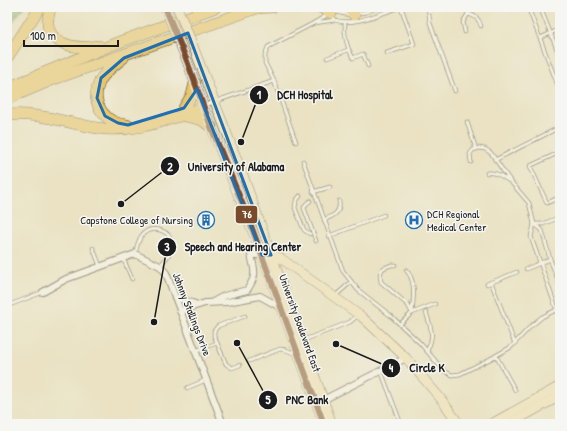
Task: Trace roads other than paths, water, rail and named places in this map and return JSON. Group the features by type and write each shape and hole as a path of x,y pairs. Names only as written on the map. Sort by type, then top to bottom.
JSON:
{"highway":[{"path":"7,58 40,7"},
{"path":"51,7 48,15 49,27 53,36 60,42 69,46 88,48 114,44"},
{"path":"7,88 114,44 216,7"},
{"path":"7,99 54,79 258,7 273,7"},
{"path":"320,7 333,17"},
{"path":"130,53 109,70 99,83 97,98 99,107 105,116 118,123 128,125 182,112 197,111 203,106"},
{"path":"7,115 31,115 99,128 121,130 158,123 182,112 192,95 195,83"},
{"path":"182,112 202,120 211,127"}],"main road":[{"name":"University Boulevard East","path":"165,7 187,61 211,127 302,341 332,424"},
{"name":"University Boulevard East","path":"177,7 243,175 282,308 324,424"},
{"path":"266,255 279,257 359,315 406,358 441,399 459,424"},
{"path":"490,424 560,386"},
{"path":"510,424 560,396"}],"street":[{"path":"43,292 66,279 135,254"},
{"name":"Johnny Stallings Drive","path":"135,254 160,266 166,273 223,424"},
{"path":"213,302 224,296 247,290 253,282 255,272 251,255 266,255"},
{"path":"180,311 198,304 227,302 260,296 282,308"},
{"path":"175,297 198,304"},
{"path":"323,400 406,358"}],"lane":[{"path":"314,24 333,17 336,12 348,15 351,11 366,12 379,7"},
{"path":"296,142 274,81 265,63 265,55 268,48 314,24 333,17 345,22 365,19 401,7 414,44 387,53"},
{"path":"428,7 430,23 455,91"},
{"path":"465,32 463,22 468,14 467,7"},
{"path":"528,7 560,91"},
{"path":"540,7 560,57"},
{"path":"468,14 478,18 481,26"},
{"path":"345,22 344,36 348,50 354,58 363,54 368,66"},
{"path":"540,38 560,29"},
{"path":"327,58 348,50"},
{"path":"203,106 274,81"},
{"path":"467,122 476,149"},
{"path":"495,160 560,127"},
{"path":"471,162 470,154 473,150 479,148 485,149 491,153 511,182 529,203 534,224 531,237 558,309 560,319"},
{"path":"560,152 530,166 547,203 560,197"},
{"path":"302,161 343,271 358,290 400,324 427,351 444,371 452,375 460,374 496,356 515,344 531,326 542,317 558,309"},
{"path":"486,172 499,174 511,182"},
{"path":"313,192 330,187"},
{"path":"300,196 296,201 295,208 304,230 310,234"},
{"path":"310,201 304,208 316,241"},
{"path":"324,220 337,213 339,209 339,201"},
{"path":"329,236 384,215"},
{"path":"534,224 542,224 560,217"},
{"path":"534,224 542,230 550,259 560,285"},
{"path":"135,254 139,240 143,234 148,230 161,230 168,235 172,243 170,252 160,266"},
{"path":"93,248 100,266"},
{"path":"123,258 132,279"},
{"path":"526,268 550,259"},
{"path":"395,265 382,269 380,275 381,282 408,305 412,313"},
{"path":"406,270 411,278 414,291 412,313"},
{"path":"487,284 517,272"},
{"path":"334,297 351,282"},
{"path":"491,282 515,344"},
{"path":"7,306 43,292"},
{"path":"400,324 412,313 435,304"},
{"path":"426,312 432,334 432,342 427,351"},
{"path":"302,341 350,322 359,315"},
{"path":"240,365 232,368 226,364 214,336 216,328 245,316"},
{"path":"195,351 217,343"},
{"path":"250,361 280,349 299,355"},
{"path":"496,356 515,390"},
{"path":"381,371 400,424"},
{"path":"187,388 206,380"}],"place":[{"name":"DCH Hospital","path":"241,142"},
{"name":"University of Alabama","path":"121,204"},
{"name":"Capstone College of Nursing","path":"206,220"},
{"name":"DCH Regional Medical Center","path":"414,220"},
{"name":"Speech and Hearing Center","path":"154,322"},
{"name":"PNC Bank","path":"237,343"},
{"name":"Circle K","path":"336,344"}]}
